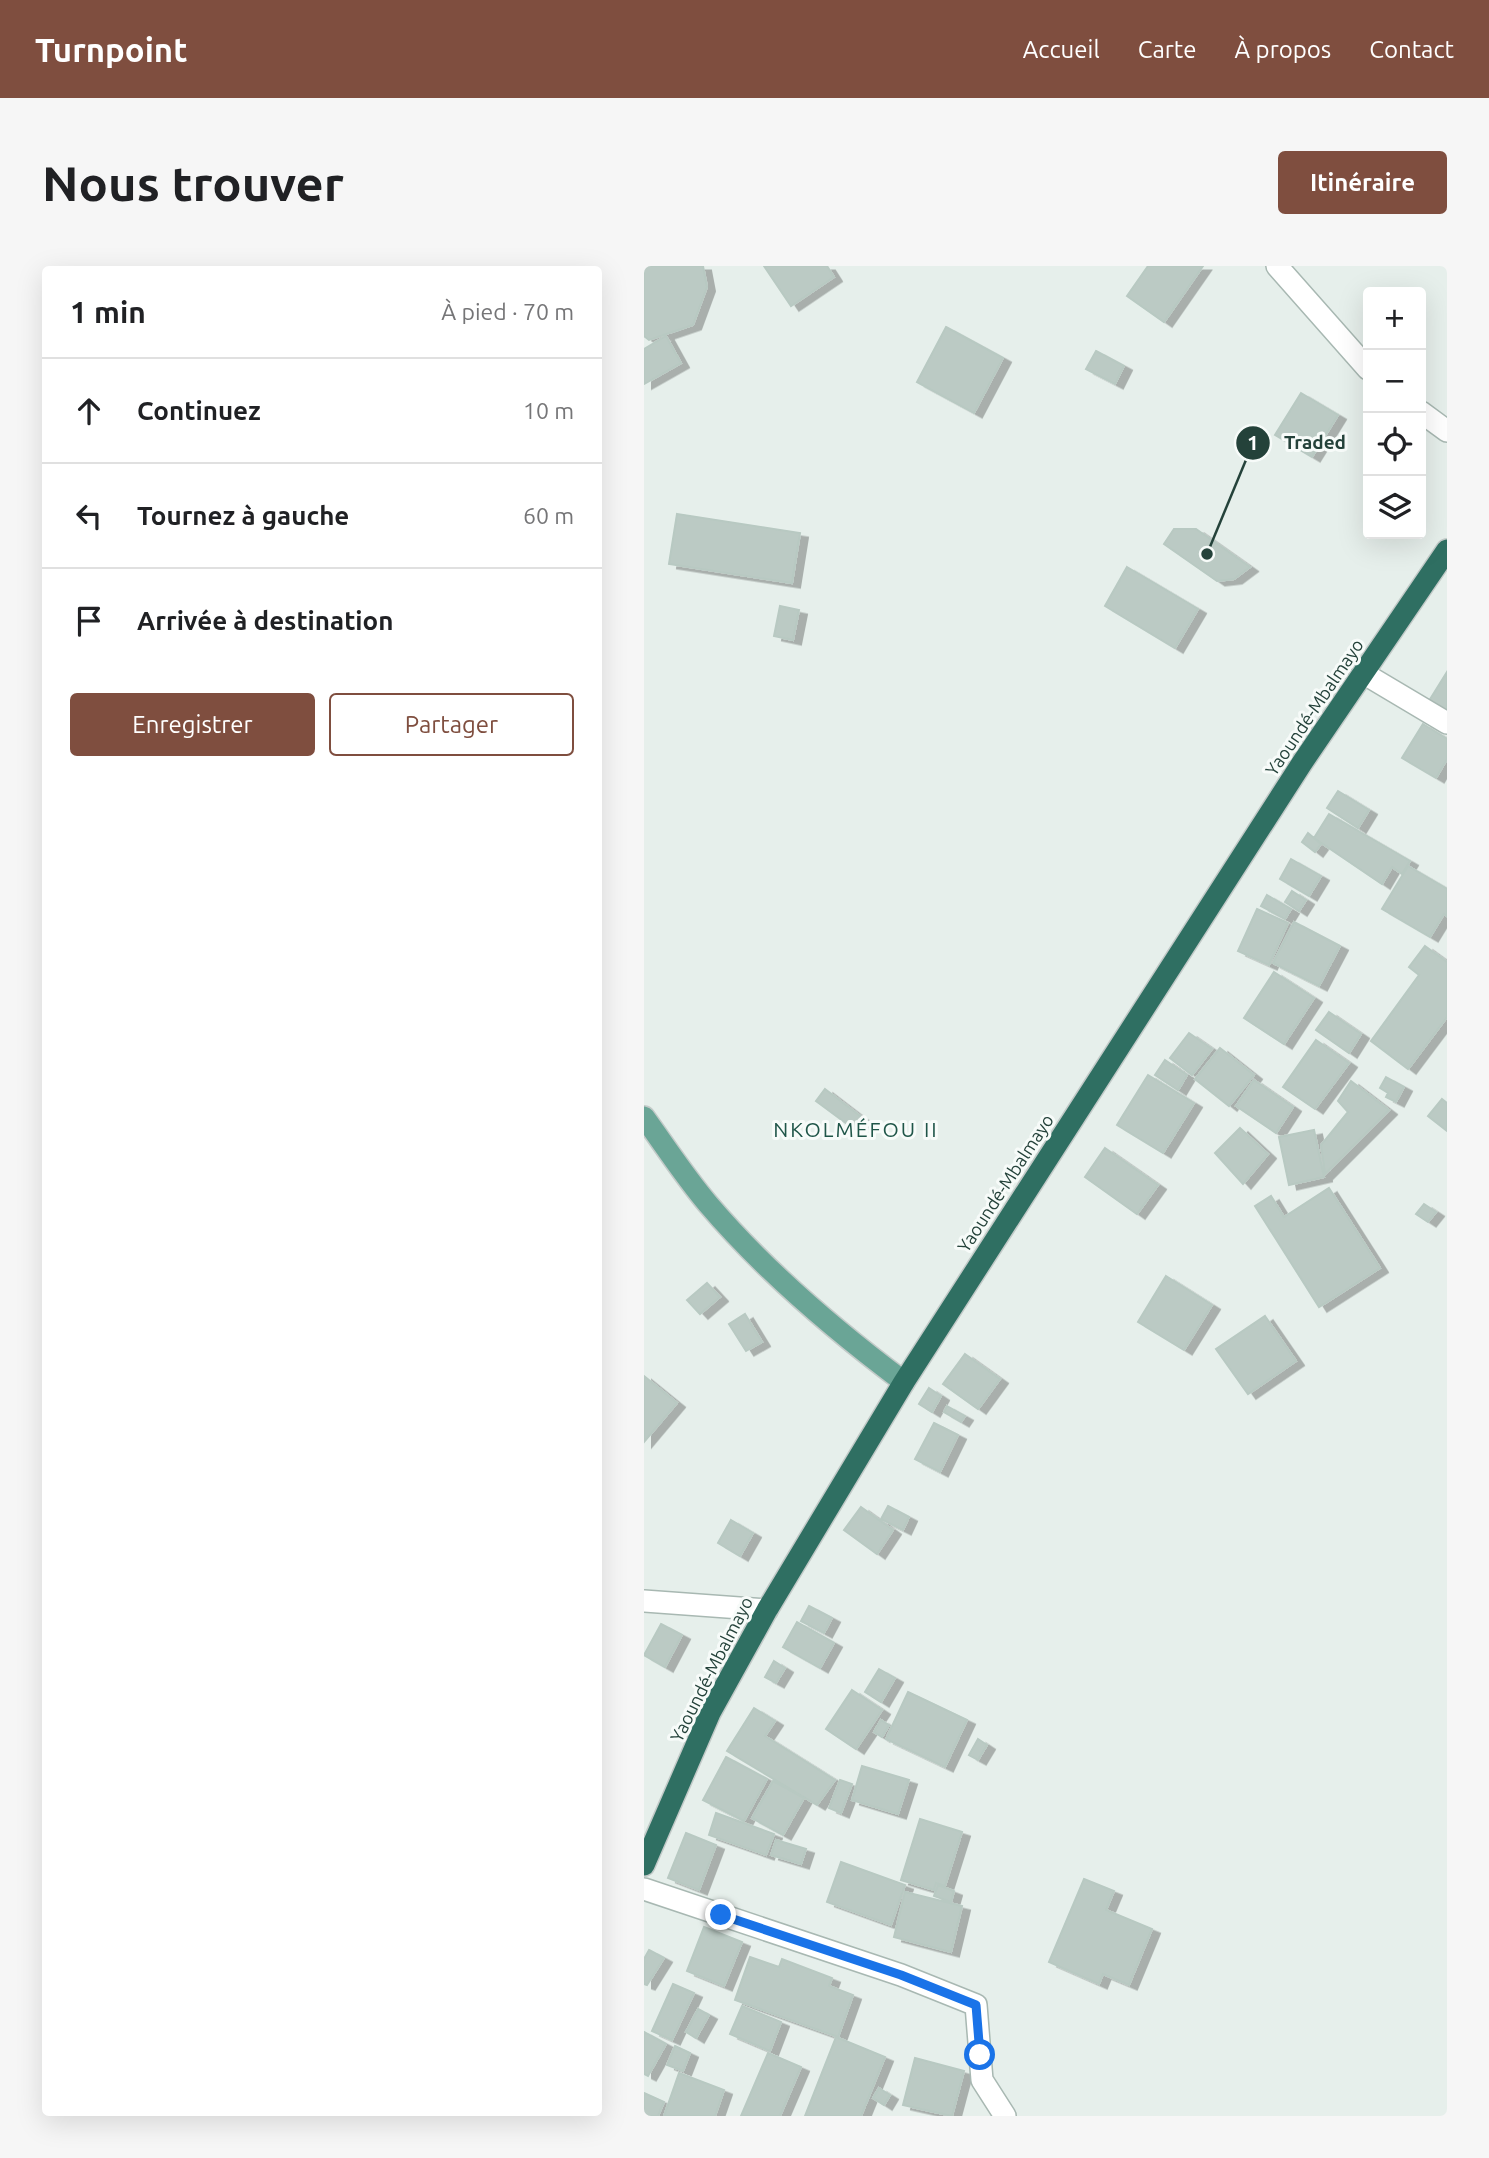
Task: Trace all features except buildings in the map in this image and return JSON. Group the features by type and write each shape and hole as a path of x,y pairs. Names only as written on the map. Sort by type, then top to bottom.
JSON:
{"highway":[{"name":"Yaoundé-Mbalmayo","path":"644,1865 710,1713 766,1610 904,1382 1302,763 1447,550"}],"main road":[{"path":"644,1117 708,1204 788,1288 844,1337 904,1382"}],"street":[{"path":"1277,266 1363,363"},
{"path":"1422,413 1447,431"},
{"path":"1363,673 1447,723"},
{"path":"644,1601 766,1610"},
{"path":"644,1889 901,1975 976,2005 982,2080 1005,2116"}],"place":[{"name":"Traded","path":"1207,554"}],"district":[{"name":"NKOLMÉFOU II","path":"856,1129"}],"route":[{"path":"721,1915 901,1975 976,2005 980,2055"}]}
